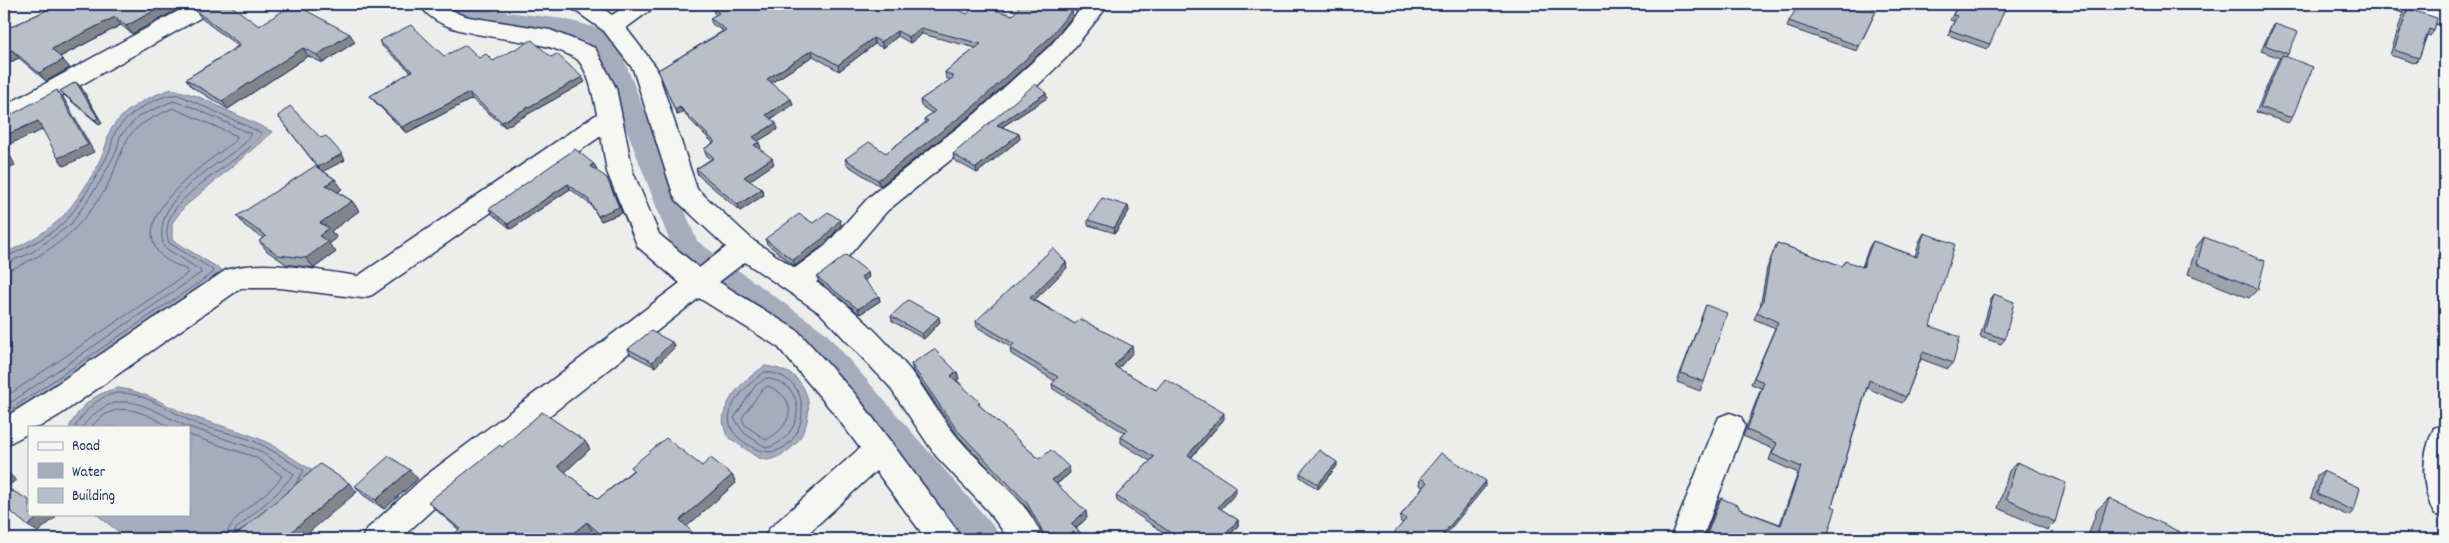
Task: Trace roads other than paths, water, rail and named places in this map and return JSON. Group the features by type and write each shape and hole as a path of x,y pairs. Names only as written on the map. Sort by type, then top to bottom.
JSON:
{"street":[{"path":"4,117 208,4"},
{"path":"431,4 434,9 441,13 465,23 546,36 587,54 604,88 620,172 648,240 699,283 788,339 844,403 945,539"},
{"path":"581,4 612,26 644,67 686,194 744,248 830,305 899,378 947,447 999,501 1027,539"},
{"path":"612,26 644,4"},
{"path":"796,282 835,253 878,204 984,120 1058,52 1094,8 1080,4"},
{"path":"2402,4 2445,19"},
{"path":"4,433 236,278 280,277 362,287 610,117"},
{"path":"378,539 435,487 744,248"},
{"path":"1686,539 1730,426"},
{"path":"2445,437 2440,454 2438,484 2445,504"},
{"path":"780,539 879,449"}],"water":[{"path":"172,89 197,96 273,132 184,207 172,223 172,240 225,272 4,420 4,254 44,231 65,214 88,181 103,154 109,133 122,116 137,104 154,95"},
{"path":"765,366 789,373 796,378 803,387 807,397 808,409 804,431 798,441 781,455 767,460 754,455 731,439 724,426 724,416 732,396 748,379"},
{"path":"118,388 145,395 186,414 262,440 311,469 310,475 241,539 122,539 123,535 99,516 190,516 190,426 70,426 79,412 89,402 109,390"}],"waterway":[{"path":"456,4 469,15 564,27 596,36 608,50 685,247 815,341 983,539"}]}
